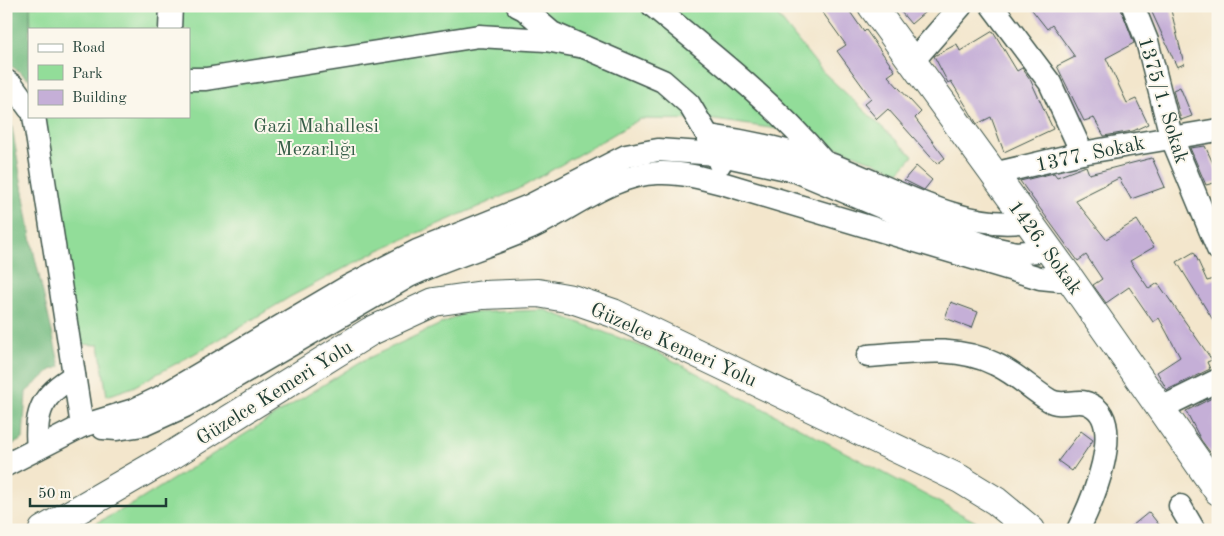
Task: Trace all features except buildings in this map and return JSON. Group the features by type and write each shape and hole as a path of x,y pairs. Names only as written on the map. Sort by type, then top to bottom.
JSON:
{"main road":[{"name":"1426. Sokak","path":"872,6 1068,276 1218,491"},
{"name":"Güzelce Kemeri Yolu","path":"43,530 169,457 372,331 434,302 483,295 538,293 572,300 613,313 960,479 996,501 1031,530"}],"street":[{"path":"170,28 171,6"},
{"path":"518,6 552,33 663,81 689,104 713,145 725,184"},
{"path":"653,6 747,83 798,132 824,162"},
{"path":"912,62 961,6"},
{"path":"992,6 1050,83 1082,152"},
{"name":"1375/1. Sokak","path":"1133,6 1147,40 1171,136 1218,249"},
{"path":"190,79 206,79 480,36 546,40 584,47"},
{"path":"6,81 13,86 28,107"},
{"path":"34,118 82,426"},
{"name":"1377. Sokak","path":"993,174 1082,152 1171,136 1218,130"},
{"path":"6,465 82,426 134,410 159,398 358,282 417,252 529,206 626,156 658,150 713,145 729,139 824,162 932,206 988,223 1008,224 1027,221"},
{"path":"713,145 796,171 904,216 993,248 1016,252 1048,250"},
{"path":"82,426 117,430 143,425 202,396 409,276 440,262 528,229 615,184 655,173 677,173 725,184 1040,278 1060,280 1068,276"},
{"path":"868,356 942,350 968,353 996,364 1051,402 1066,404 1087,403 1097,408 1103,421 1106,436 1104,462 1088,511 1078,530"},
{"path":"38,448 36,432 39,412 48,395 60,384 74,376"},
{"path":"1161,408 1218,380"},
{"path":"1180,506 1194,530"}],"green space":[{"path":"6,6 30,6 28,78 6,62"},
{"name":"Gazi Mahallesi Mezarlığı","path":"30,6 770,6 822,71 913,156 899,172 798,132 715,120 640,119 519,189 379,250 290,297 203,349 133,387 107,396 99,345 76,344 42,118 190,118 190,28 31,28"},
{"path":"6,114 11,122 33,249 60,367 51,370 26,392 23,439 6,448"},
{"path":"545,310 657,352 991,530 83,530 135,503 360,362 464,313"}]}
